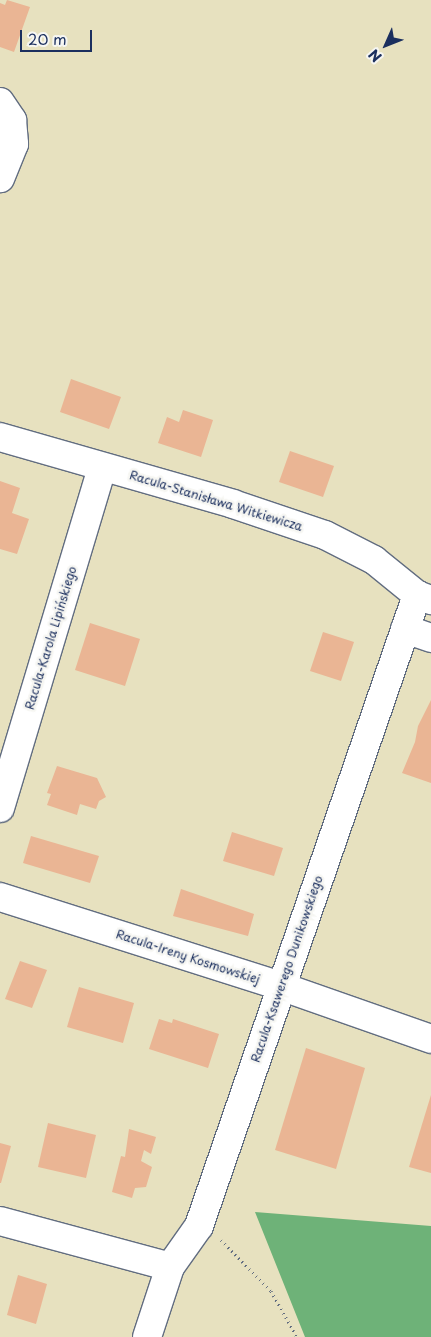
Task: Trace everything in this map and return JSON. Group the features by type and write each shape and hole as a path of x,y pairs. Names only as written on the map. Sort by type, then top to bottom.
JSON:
{"street":[{"path":"0,102 12,120 14,144 0,178"},
{"name":"Racula-Stanisława Witkiewicza","path":"0,437 102,468 233,504 324,535 374,560 424,597"},
{"name":"Racula-Karola Lipińskiego","path":"0,808 102,468"},
{"name":"Racula-Ksawerego Dunikowskiego","path":"147,1337 170,1267 202,1219 280,986 405,629 424,597"},
{"path":"405,629 431,638"},
{"name":"Racula-Ireny Kosmowskiej","path":"0,897 280,986 431,1039"},
{"path":"0,1221 170,1267"}],"path":[{"path":"202,1219 271,1291 297,1337"}],"green space":[{"path":"255,1212 431,1226 431,1337 305,1337"}],"building":[{"path":"7,0 30,7 14,52 0,47 0,3 5,5"},
{"path":"71,379 121,397 109,429 60,412"},
{"path":"183,410 213,420 201,457 158,443 167,417 179,422"},
{"path":"290,451 334,466 323,497 279,482"},
{"path":"0,481 20,488 12,513 29,519 17,554 0,549"},
{"path":"90,623 140,639 125,686 75,670"},
{"path":"323,632 354,642 341,681 310,671"},
{"path":"431,700 431,783 402,773 415,742 418,726"},
{"path":"57,766 97,778 106,797 99,801 96,809 80,804 77,815 47,805 51,794 47,793"},
{"path":"232,832 283,848 274,876 223,861"},
{"path":"31,836 99,856 90,883 23,863"},
{"path":"181,889 254,914 248,936 173,916"},
{"path":"20,961 47,970 32,1008 5,999"},
{"path":"79,987 134,1003 123,1043 67,1027"},
{"path":"159,1019 172,1023 173,1019 219,1034 208,1068 149,1049"},
{"path":"306,1048 365,1068 336,1169 275,1150"},
{"path":"431,1095 431,1173 409,1167"},
{"path":"48,1123 96,1135 86,1178 38,1167"},
{"path":"129,1129 156,1137 151,1154 144,1150 141,1161 152,1167 146,1187 135,1188 132,1198 112,1192 121,1156 125,1157"},
{"path":"0,1143 11,1146 1,1183 0,1183"},
{"path":"18,1275 47,1284 36,1324 7,1315"}]}
